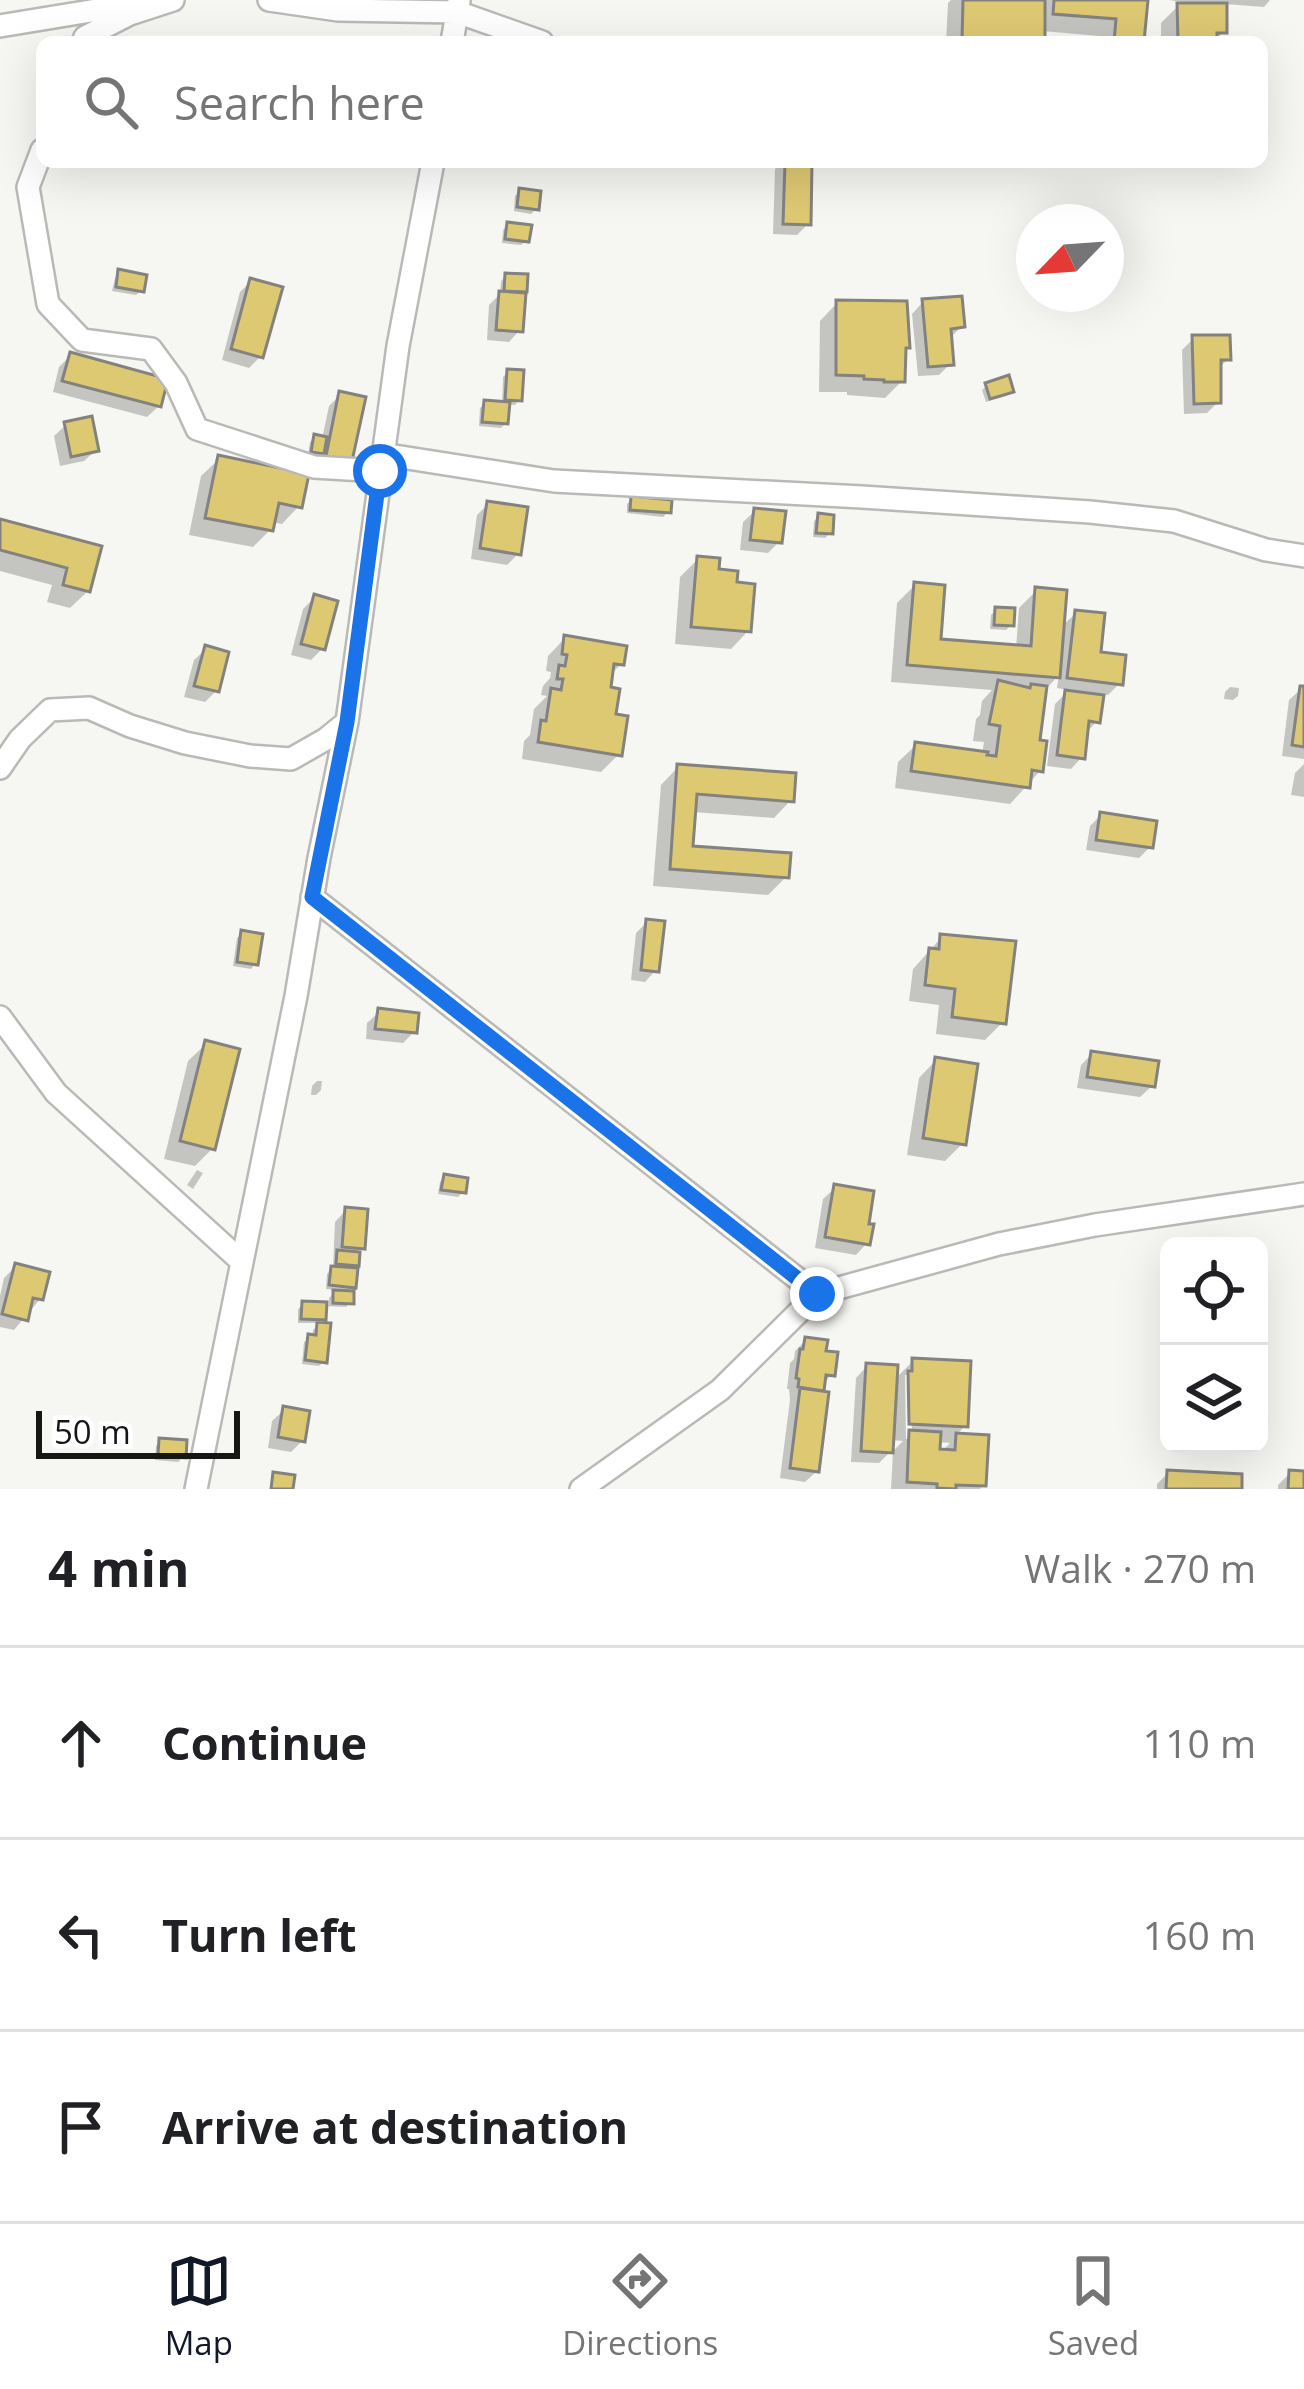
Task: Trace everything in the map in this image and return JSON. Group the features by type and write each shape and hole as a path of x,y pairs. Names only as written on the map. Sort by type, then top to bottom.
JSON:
{"street":[{"path":"0,26 158,0"},
{"path":"87,36 130,14 173,0"},
{"path":"269,0 338,10 458,6 528,36"},
{"path":"453,36 458,6"},
{"path":"36,166 28,187 48,304 82,340 151,349 176,383 196,429 314,467 381,463 554,481 1174,521 1265,550 1304,556"},
{"path":"196,1489 347,722 398,346 432,168"},
{"path":"0,768 50,710 89,708 185,743 291,759 347,722"},
{"path":"312,897 817,1294"},
{"path":"0,1017 56,1093 241,1261"},
{"path":"581,1489 720,1390 817,1294 999,1244 1304,1194"}],"building":[{"path":"963,0 1045,0 1045,36 962,36"},
{"path":"1054,0 1148,0 1145,36 1115,36 1116,19 1053,14"},
{"path":"1177,3 1227,3 1227,33 1178,36"},
{"path":"785,168 812,168 811,225 783,224"},
{"path":"519,188 541,191 539,210 517,207"},
{"path":"507,222 532,225 529,242 505,239"},
{"path":"118,269 147,275 144,292 116,287"},
{"path":"505,273 528,274 527,292 504,291"},
{"path":"250,278 283,287 263,358 231,349"},
{"path":"499,291 526,293 523,332 496,330"},
{"path":"962,296 965,327 951,329 954,365 928,367 922,299"},
{"path":"836,300 907,301 910,348 906,348 905,382 836,375"},
{"path":"1192,335 1230,335 1231,360 1221,360 1221,403 1194,404"},
{"path":"70,352 168,379 161,407 62,381"},
{"path":"507,369 524,370 522,401 505,400"},
{"path":"1009,375 1014,392 990,399 985,383"},
{"path":"339,391 366,397 352,461 326,456"},
{"path":"484,400 510,402 508,424 482,422"},
{"path":"92,416 99,451 71,457 64,422"},
{"path":"314,434 327,437 324,454 311,452"},
{"path":"218,455 309,474 302,508 279,503 273,531 205,518"},
{"path":"631,496 672,500 671,513 630,510"},
{"path":"487,501 528,507 521,555 480,548"},
{"path":"754,508 786,511 782,543 750,540"},
{"path":"818,513 834,515 833,534 816,533"},
{"path":"0,519 102,546 90,592 63,585 67,568 0,550"},
{"path":"697,556 720,558 719,569 738,571 737,582 755,584 751,632 691,627"},
{"path":"914,582 945,585 941,639 1031,646 1035,587 1067,590 1060,678 907,665"},
{"path":"314,594 338,601 325,650 301,644"},
{"path":"995,607 1015,608 1014,626 994,625"},
{"path":"1075,610 1105,613 1101,652 1126,655 1123,685 1067,678"},
{"path":"564,635 627,646 624,665 614,664 611,687 620,689 616,714 628,716 622,756 538,742 551,688 561,690 563,679 557,679 567,655 562,654"},
{"path":"205,645 229,652 219,692 194,686"},
{"path":"998,680 1030,688 1031,684 1047,686 1040,740 1047,741 1043,772 1032,770 1030,788 911,771 915,742 996,756 1000,726 989,724"},
{"path":"1300,686 1304,686 1304,747 1292,745"},
{"path":"1065,690 1104,695 1100,723 1089,721 1085,759 1057,755"},
{"path":"677,764 796,773 794,802 697,794 693,846 791,853 789,878 670,869"},
{"path":"1100,812 1157,821 1153,848 1096,840"},
{"path":"646,919 665,921 659,972 641,970"},
{"path":"241,930 263,934 258,965 237,962"},
{"path":"940,934 1016,941 1006,1024 952,1017 955,989 925,985 929,948 939,949"},
{"path":"378,1008 419,1013 417,1033 375,1029"},
{"path":"205,1040 240,1049 215,1150 180,1141"},
{"path":"1091,1051 1159,1061 1155,1087 1087,1077"},
{"path":"935,1057 978,1064 966,1145 923,1138"},
{"path":"444,1174 468,1178 466,1193 441,1190"},
{"path":"834,1184 874,1191 870,1245 825,1237"},
{"path":"345,1207 368,1209 365,1249 342,1247"},
{"path":"337,1250 360,1252 359,1266 336,1264"},
{"path":"15,1263 50,1272 43,1300 33,1298 28,1321 2,1314"},
{"path":"331,1266 358,1268 356,1288 329,1285"},
{"path":"333,1290 354,1291 354,1304 333,1303"},
{"path":"302,1301 327,1302 326,1320 301,1319"},
{"path":"317,1322 331,1323 327,1363 305,1360 308,1334 316,1335"},
{"path":"805,1337 828,1340 826,1351 838,1352 835,1376 826,1375 824,1391 798,1387"},
{"path":"912,1358 971,1361 968,1427 909,1424"},
{"path":"866,1363 898,1365 893,1453 861,1451"},
{"path":"800,1388 829,1392 819,1472 790,1468"},
{"path":"283,1406 310,1411 305,1442 278,1437"},
{"path":"909,1430 941,1432 940,1449 955,1450 956,1433 989,1435 986,1486 956,1485 956,1489 907,1482"},
{"path":"159,1438 187,1440 186,1458 158,1456"},
{"path":"1167,1470 1242,1474 1242,1489 1166,1489"},
{"path":"1289,1470 1304,1471 1304,1489 1288,1489"},
{"path":"273,1472 295,1475 293,1489 271,1489"}],"route":[{"path":"380,471 347,722 312,897 817,1294"}]}
